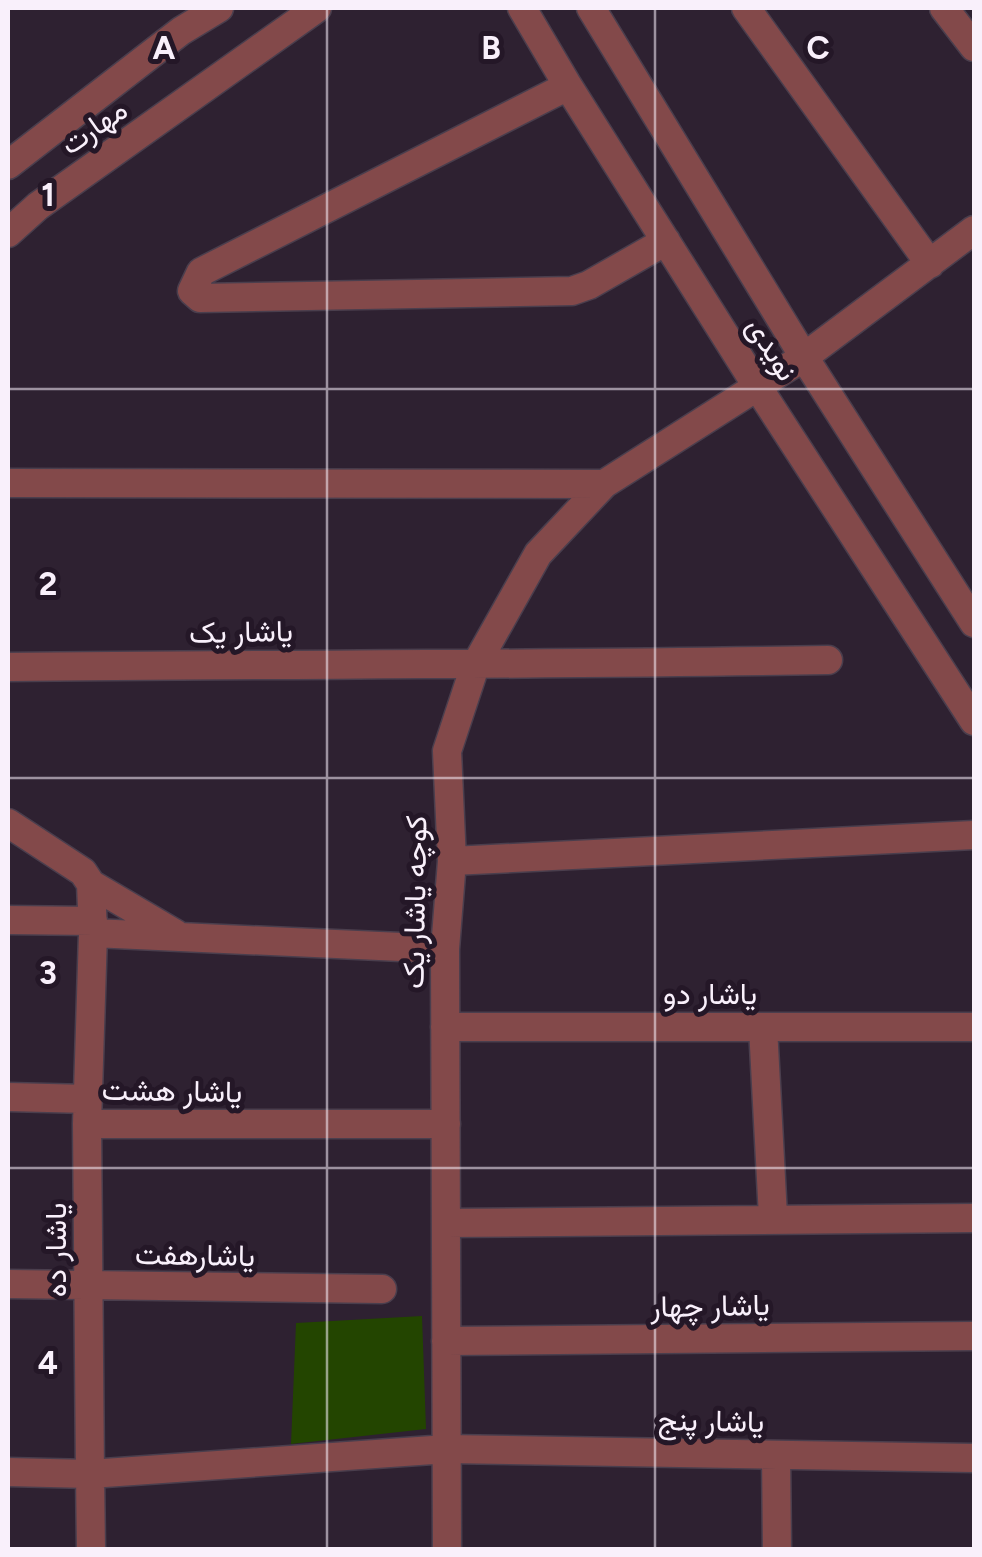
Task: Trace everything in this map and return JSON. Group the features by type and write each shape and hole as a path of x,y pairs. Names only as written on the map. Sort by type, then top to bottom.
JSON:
{"street":[{"name":"مهارت","path":"8,164 181,31 219,8"},
{"name":"مهارت","path":"8,233 38,206 317,8"},
{"name":"نویدی","path":"522,8 757,386 974,721"},
{"name":"نویدی","path":"592,8 804,357 974,623"},
{"path":"746,8 930,264"},
{"path":"944,8 974,48"},
{"path":"568,86 202,272 192,290 200,298 572,291 666,241"},
{"name":"کوچه یاشار یک","path":"447,1550 445,949 452,861 447,751 475,666 538,554 604,484 804,357 974,230"},
{"path":"8,483 604,484"},
{"name":"یاشار یک","path":"8,668 828,660"},
{"path":"8,823 82,872 91,884 176,934"},
{"path":"452,861 974,834"},
{"path":"91,884 93,927"},
{"path":"8,920 445,949"},
{"name":"یاشار هشت","path":"93,927 88,1112 446,1124"},
{"name":"یاشار دو","path":"445,1027 974,1027"},
{"path":"763,1027 773,1218"},
{"path":"8,1097 88,1112"},
{"name":"یاشار ده","path":"88,1112 90,1474"},
{"path":"446,1223 974,1218"},
{"name":"یاشارهفت","path":"8,1284 382,1289"},
{"name":"یاشار چهار","path":"446,1341 974,1336"},
{"path":"8,1472 90,1474 447,1449"},
{"name":"یاشار پنج","path":"447,1449 974,1458"},
{"path":"776,1454 777,1550"},
{"path":"90,1474 91,1550"}],"green space":[{"path":"422,1316 426,1429 291,1444 296,1323"}]}
